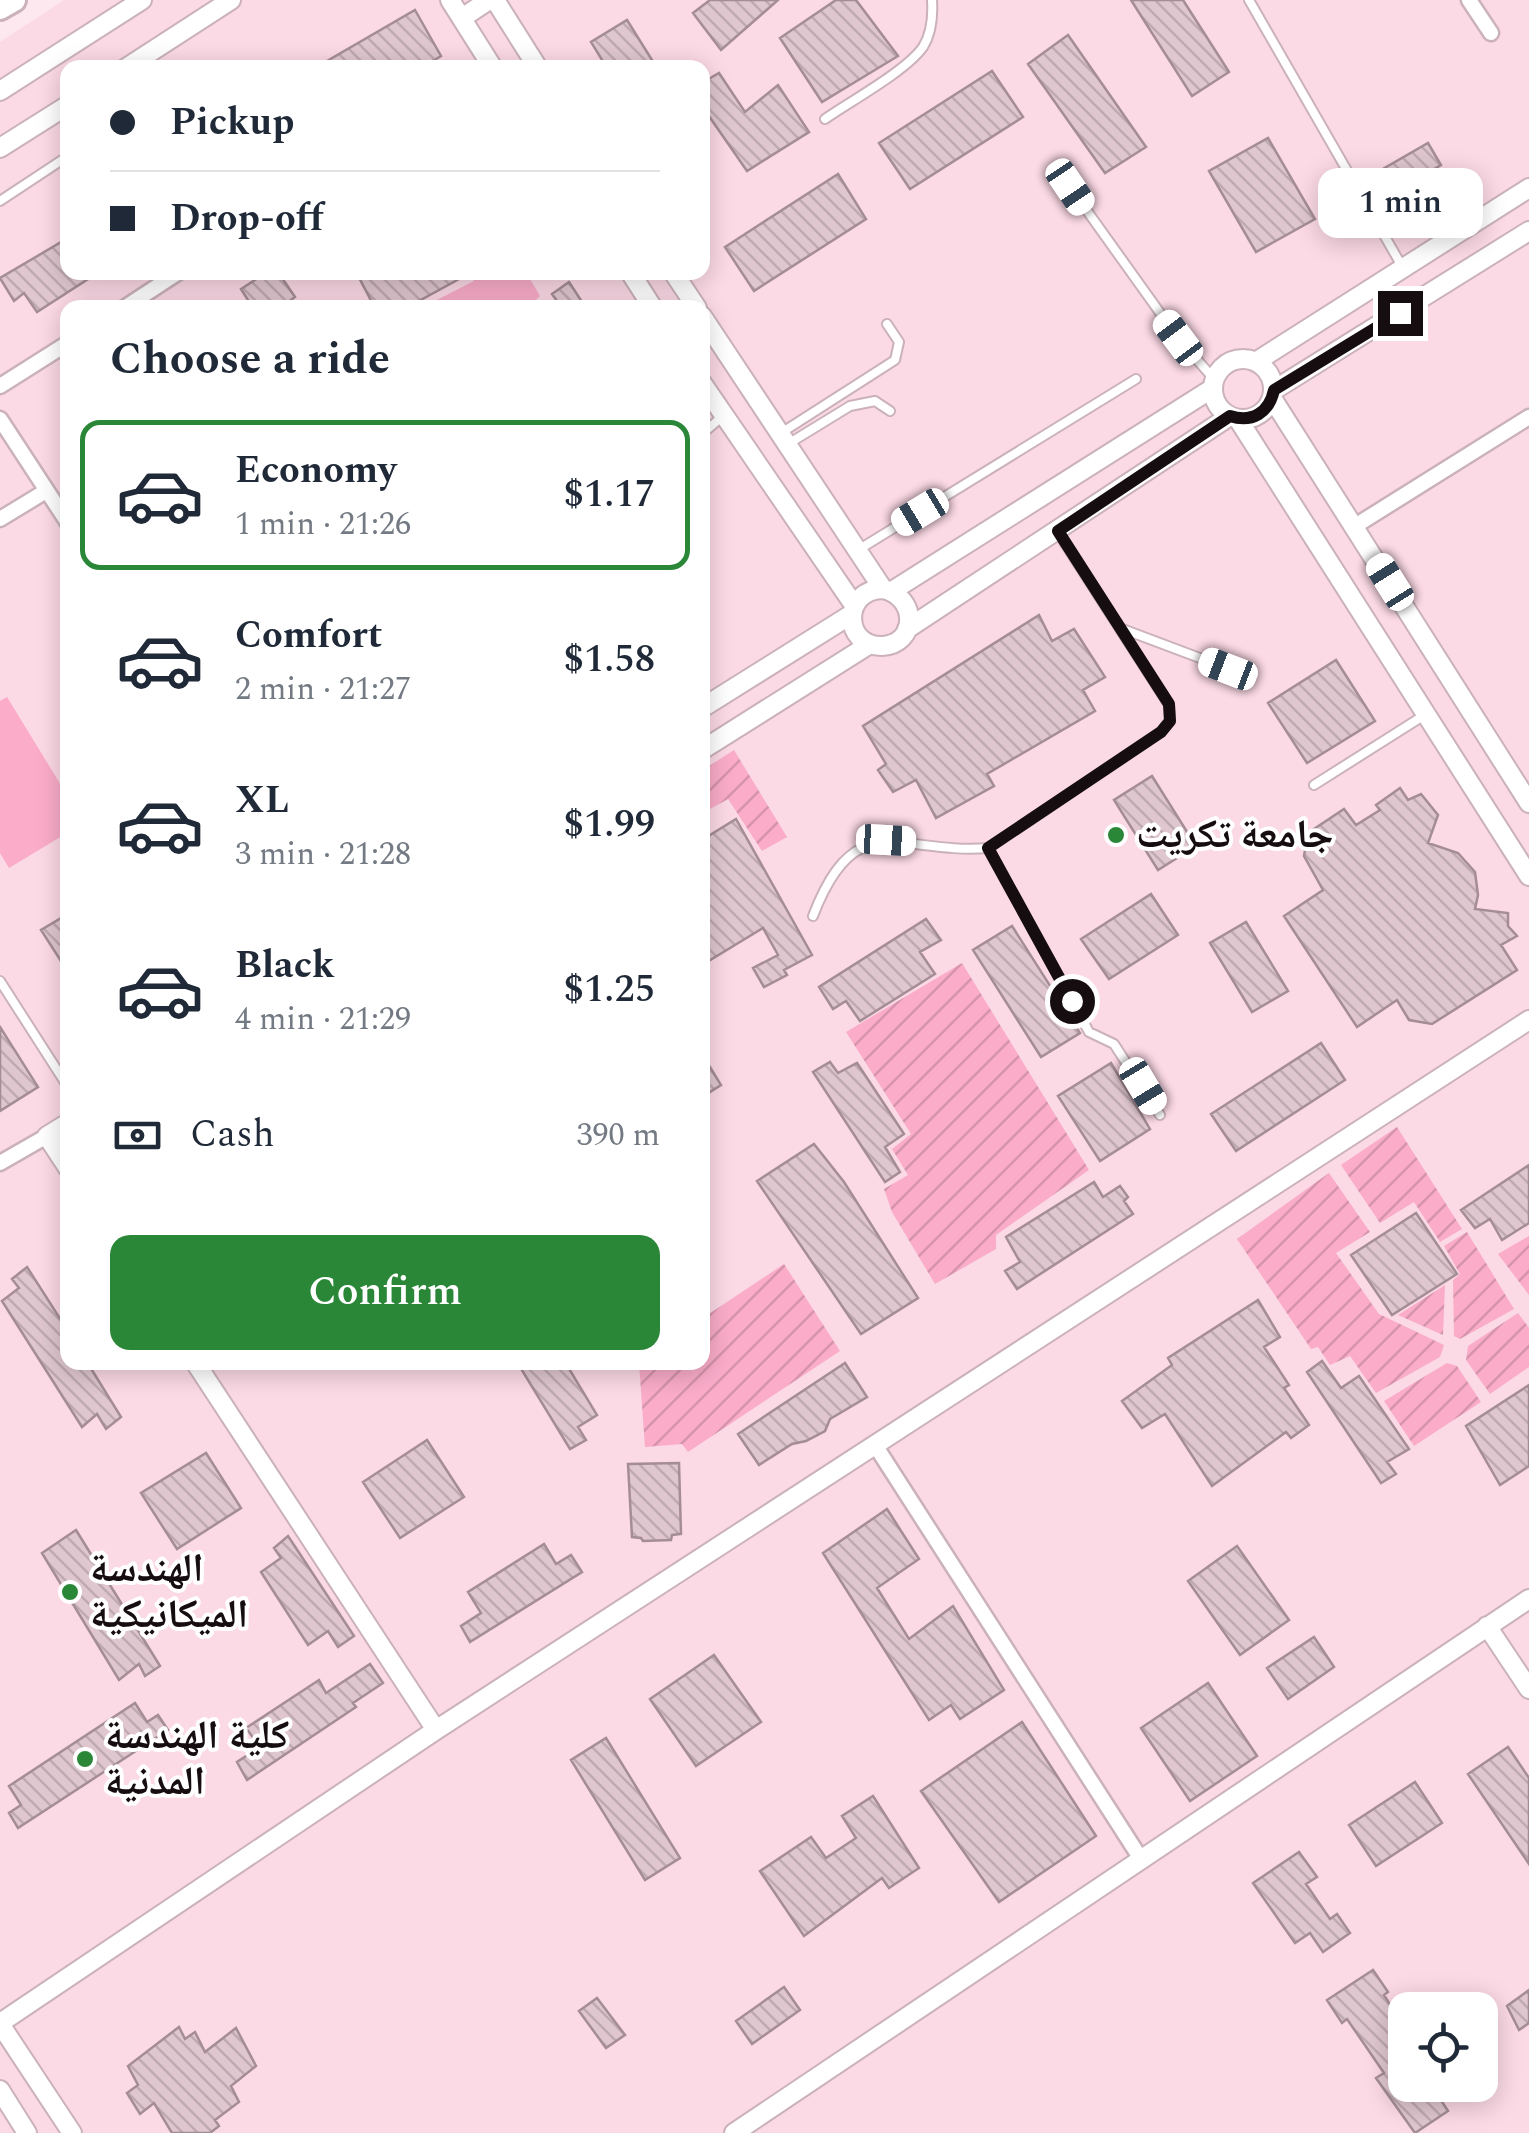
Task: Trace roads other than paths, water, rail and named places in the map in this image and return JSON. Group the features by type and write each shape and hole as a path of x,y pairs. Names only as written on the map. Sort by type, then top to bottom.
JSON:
{"main road":[{"path":"0,8 14,0"}],"street":[{"path":"0,91 142,0"},
{"path":"138,60 231,0"},
{"path":"450,0 489,60"},
{"path":"462,18 492,0 533,60"},
{"path":"1469,0 1491,34"},
{"path":"0,148 60,110"},
{"path":"1257,362 1529,188"},
{"path":"710,395 853,610 856,632 870,644 887,646 907,629 1234,417 1255,417 1268,406 1273,394 1529,231"},
{"path":"136,300 167,280"},
{"path":"710,328 858,550 888,590 908,607 907,629"},
{"path":"0,386 60,348"},
{"path":"710,703 853,610 866,592 888,590 1214,384 1231,361 1248,359 1269,373 1273,394 1529,803"},
{"path":"1214,384 1217,404 1234,417 1529,876"},
{"path":"1355,526 1529,418"},
{"path":"0,419 60,512"},
{"path":"0,519 46,492"},
{"path":"710,745 870,644"},
{"path":"72,2133 0,2024 436,1730 1529,1020"},
{"path":"0,1163 60,1128"},
{"path":"46,1136 60,1156"},
{"path":"200,1370 436,1730"},
{"path":"874,1445 1141,1859"},
{"path":"734,2133 1529,1599"},
{"path":"1488,1626 1529,1689"},
{"path":"1,2094 28,2133"}],"lane":[{"path":"825,119 922,48 932,20 932,0"},
{"path":"1249,0 1403,268"},
{"path":"0,201 60,161"},
{"path":"1070,187 1214,384"},
{"path":"785,439 895,360 899,342 887,324"},
{"path":"858,550 1136,379"},
{"path":"785,439 860,402 875,401 890,410"},
{"path":"710,427 724,415"},
{"path":"813,916 826,884 856,849 886,840 966,850 988,848 1161,732 1170,721 1169,704 1058,531"},
{"path":"1120,628 1228,669"},
{"path":"1314,784 1427,714"},
{"path":"988,848 1090,1032 1114,1044 1160,1115"},
{"path":"0,981 60,1075"}],"place":[{"name":"جامعة تكريت","path":"1116,835"},
{"name":"الهندسة الميكانيكية","path":"70,1592"},
{"name":"كلية الهندسة المدنية","path":"85,1759"}]}
